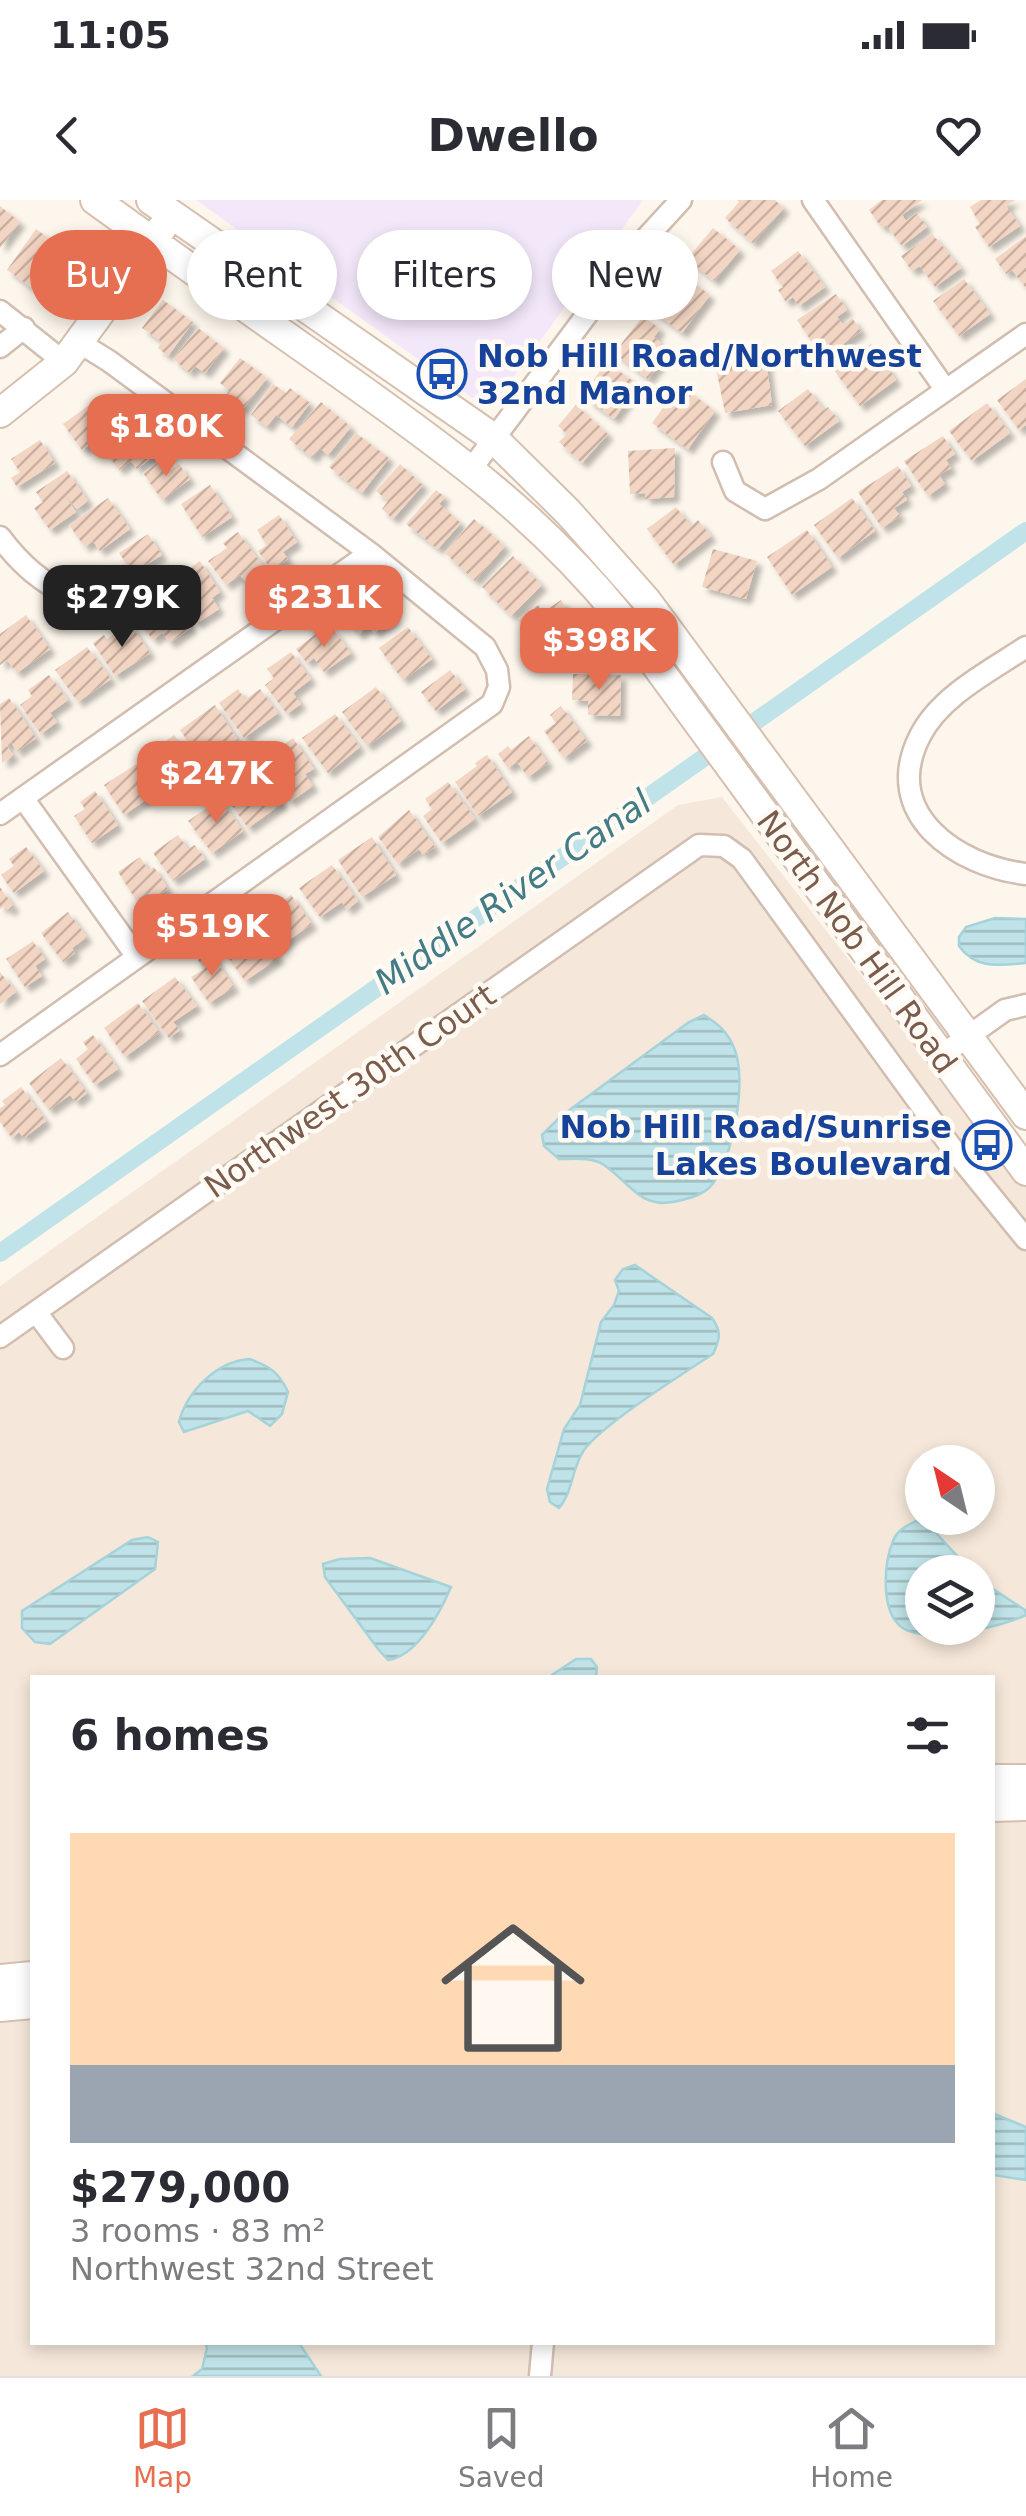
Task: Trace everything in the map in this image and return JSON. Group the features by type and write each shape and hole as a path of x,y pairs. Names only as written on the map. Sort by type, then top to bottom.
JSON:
{"main road":[{"path":"94,200 137,230"},
{"path":"161,207 492,438"},
{"path":"167,251 472,468"},
{"path":"0,412 72,353 96,320"},
{"name":"North Nob Hill Road","path":"492,438 610,558 713,691 1026,1116"},
{"name":"North Nob Hill Road","path":"472,468 542,529 588,576 1026,1171"},
{"path":"995,1778 1026,1780"},
{"path":"995,1807 1026,1806"},
{"path":"0,1979 30,1976"},
{"path":"0,2007 30,2004"}],"street":[{"path":"472,468 636,250 681,200"},
{"path":"813,200 946,389"},
{"path":"0,310 24,328 72,353 109,361 370,552 485,647 497,670 499,687 492,704 0,1055"},
{"path":"0,347 24,328"},
{"path":"723,462 735,490 765,509 818,479 1026,334"},
{"path":"0,538 17,561 48,586 74,598"},
{"path":"0,814 370,552"},
{"path":"1024,654 969,684 933,717 920,736 908,770 914,806 937,839 957,854 1000,871 1026,874"},
{"path":"23,798 137,958"},
{"name":"Northwest 30th Court","path":"0,1337 699,845 724,846 742,858 952,1148 1026,1239"},
{"path":"939,1056 1006,1010 1026,1005"},
{"path":"36,1312 63,1348"},
{"path":"540,2376 543,2345"}],"shaded area":[{"path":"196,200 643,200 621,230 552,230 552,320 555,320 502,393 472,398 363,320 532,320 532,230 357,230 357,316 337,301 337,230 238,230"},
{"path":"722,797 1026,1187 1026,2376 0,2376 0,1286 678,805"}],"water":[{"path":"995,918 1026,919 1026,963 981,962 959,946 959,937 966,927"},
{"path":"704,1015 732,1042 739,1079 731,1140 718,1175 707,1189 686,1199 657,1202 638,1194 599,1162 559,1159 544,1146 542,1135 560,1117"},
{"path":"635,1265 712,1318 719,1332 717,1344 713,1354 594,1439 580,1457 559,1508 550,1502 547,1489 564,1429 580,1405 601,1322 619,1291 615,1280 623,1269"},
{"path":"250,1359 281,1379 288,1392 282,1414 270,1426 248,1411 184,1432 179,1422 196,1389 226,1365"},
{"path":"905,1527 905,1535 938,1535 956,1555 905,1555 905,1628 893,1616 886,1584 888,1560 897,1534"},
{"path":"148,1537 158,1542 155,1569 50,1644 35,1642 22,1628 22,1611 132,1540"},
{"path":"370,1558 451,1587 418,1642 399,1657 388,1660 325,1577 323,1564"},
{"path":"995,1590 1025,1610 1026,1615 995,1626"},
{"path":"576,1659 591,1659 597,1667 596,1675 552,1675"},
{"path":"995,2114 1026,2127 1026,2180 995,2175"},
{"path":"206,2345 300,2345 321,2376 193,2376 202,2369"}],"building":[{"path":"737,200 775,200 784,208 753,243 725,218"},
{"path":"882,200 922,200 902,215 906,221 917,213 927,227 902,246 869,210"},
{"path":"981,200 1015,200 1006,206 1020,226 989,247 975,227 980,224 970,207"},
{"path":"0,206 20,222 0,248"},
{"path":"713,228 740,250 714,281 698,268 698,246"},
{"path":"932,234 961,268 935,287 920,266 912,271 901,256"},
{"path":"1026,236 1026,288 1012,270 1006,274 995,259"},
{"path":"30,237 30,287 7,270"},
{"path":"798,251 825,287 799,306 793,297 786,302 778,290 783,287 771,271"},
{"path":"964,279 990,314 959,336 933,301"},
{"path":"698,286 710,295 698,311"},
{"path":"836,294 847,310 837,317 843,325 852,318 861,331 828,355 817,339 812,342 797,320"},
{"path":"167,303 193,322 168,356 158,348 162,342 142,328 148,320 167,320"},
{"path":"640,320 648,320 660,329 654,337 661,343 652,355 661,362 648,379 614,353"},
{"path":"665,320 692,320 682,333"},
{"path":"198,328 224,348 205,373 195,366 190,373 173,359"},
{"path":"871,344 896,380 860,406 834,370"},
{"path":"240,358 267,378 242,410 224,397 229,391 220,383"},
{"path":"766,359 772,405 725,413 716,368"},
{"path":"606,362 639,385 614,419 588,400 599,385 593,381"},
{"path":"1026,379 1026,425 1019,430 997,400"},
{"path":"273,384 286,393 290,388 310,403 292,427 276,415 267,427 251,415"},
{"path":"680,385 715,411 688,449 652,423"},
{"path":"808,389 824,410 828,407 839,421 805,446 778,411"},
{"path":"95,401 105,413 97,419 107,432 82,450 63,424"},
{"path":"321,402 351,427 328,455 320,448 312,458 289,439"},
{"path":"987,403 1010,433 972,461 949,431"},
{"path":"576,405 608,434 582,463 559,442 567,434 558,426"},
{"path":"126,426 135,438 139,435 154,456 137,469 131,461 119,470 101,445"},
{"path":"356,433 389,458 362,493 329,467"},
{"path":"943,436 955,454 946,460 951,468 939,475 945,484 928,496 904,461"},
{"path":"40,440 55,463 17,487 11,478 20,472 11,459"},
{"path":"675,448 674,497 645,499 645,493 630,494 628,451"},
{"path":"160,461 169,472 179,464 190,479 162,500 143,473"},
{"path":"400,464 423,485 393,519 382,509 388,501 376,491"},
{"path":"898,466 911,486 902,492 907,500 894,508 900,516 882,528 858,492"},
{"path":"67,471 88,501 77,509 64,494 76,512 50,530 34,508 43,502 36,492"},
{"path":"210,485 232,517 202,537 181,504"},
{"path":"436,490 445,497 439,504 461,523 438,549 406,524"},
{"path":"108,498 130,529 100,551 93,541 85,547 69,525"},
{"path":"852,498 875,531 838,558 814,525"},
{"path":"676,507 691,526 698,520 711,536 674,565 647,529"},
{"path":"279,515 297,542 283,552 288,559 271,570 258,551 267,545 257,530"},
{"path":"474,519 505,546 475,581 445,553"},
{"path":"807,530 832,567 792,595 767,557"},
{"path":"238,532 268,573 249,586 240,575 226,585 208,561 227,548 223,543"},
{"path":"148,534 162,555 144,566 148,572 128,586 119,572 128,566 119,553"},
{"path":"713,549 757,561 746,599 702,587"},
{"path":"513,556 542,585 511,616 482,587"},
{"path":"200,561 220,592 212,598 219,609 196,624 176,595 184,590 176,578"},
{"path":"370,595 378,605 383,602 395,618 374,633 369,626 358,635 343,614"},
{"path":"171,599 192,627 170,643 162,633 153,640 131,610 144,600 153,612"},
{"path":"561,600 575,621 548,639 539,627 528,634 518,619 538,605 543,612"},
{"path":"26,615 50,649 17,673 7,660 0,665 0,634"},
{"path":"130,624 150,653 115,676 93,643"},
{"path":"408,627 432,659 403,680 379,648"},
{"path":"333,629 351,653 324,672 314,658 307,663 296,649 316,634 319,639"},
{"path":"87,647 111,679 78,702 55,670"},
{"path":"291,652 311,679 293,693 301,704 287,714 265,685 274,678 267,669"},
{"path":"450,670 465,689 436,711 421,692"},
{"path":"573,674 621,675 620,716 588,715 588,701 572,700"},
{"path":"49,675 68,700 50,713 57,722 41,734 20,705 32,696 28,690"},
{"path":"376,687 401,721 367,746 342,712"},
{"path":"238,689 245,700 260,689 278,713 244,738 219,703"},
{"path":"9,698 36,738 17,752 11,742 6,745 14,756 2,763 0,704"},
{"path":"215,705 237,739 202,762 180,730"},
{"path":"561,706 587,741 564,758 544,731 556,723 550,715"},
{"path":"335,714 360,747 328,773 302,738"},
{"path":"174,735 185,749 180,753 190,767 164,786 146,762 157,754 154,750"},
{"path":"529,736 548,763 528,777 517,762 508,768 498,754 508,746 511,750"},
{"path":"293,738 314,769 305,774 313,786 290,802 261,760"},
{"path":"487,755 512,792 478,816 455,782"},
{"path":"138,763 157,792 124,815 104,785"},
{"path":"262,774 283,803 248,828 227,799"},
{"path":"448,782 475,819 442,843 423,816 432,809 425,799"},
{"path":"95,791 118,825 92,843 74,816 85,809 80,802"},
{"path":"220,799 243,831 212,853 188,821"},
{"path":"409,810 435,847 423,855 419,849 398,864 378,837"},
{"path":"178,835 188,849 195,845 205,859 173,881 153,853"},
{"path":"372,837 396,875 362,897 338,860"},
{"path":"26,847 44,871 14,893 1,875 14,866 9,859"},
{"path":"140,857 148,870 154,867 168,889 152,899 148,892 136,900 118,872"},
{"path":"332,865 358,901 347,910 342,902 320,917 299,888"},
{"path":"0,887 14,907 9,911 5,906 0,909"},
{"path":"291,895 312,924 279,947 259,918"},
{"path":"68,912 87,937 72,948 75,953 63,962 41,933"},
{"path":"252,921 279,958 245,981 219,945"},
{"path":"33,941 45,959 35,966 42,976 25,987 6,959"},
{"path":"210,952 234,987 209,1003 191,977 204,969 198,960"},
{"path":"0,972 16,992 0,1004"},
{"path":"175,977 197,1006 173,1022 180,1030 169,1038 142,1001"},
{"path":"138,1003 159,1032 125,1057 104,1028"},
{"path":"93,1035 118,1069 95,1085 76,1059 88,1049 83,1042"},
{"path":"61,1058 87,1093 76,1102 70,1095 49,1110 29,1083"},
{"path":"21,1087 46,1121 24,1138 19,1132 12,1138 0,1122 0,1108 5,1105 2,1101"}],"waterway":[{"name":"Middle River Canal","path":"0,1253 1026,531"}],"place":[{"name":"Nob Hill Road/Northwest 32nd Manor","path":"442,374"},
{"name":"Nob Hill Road/Sunrise Lakes Boulevard","path":"987,1145"}]}
